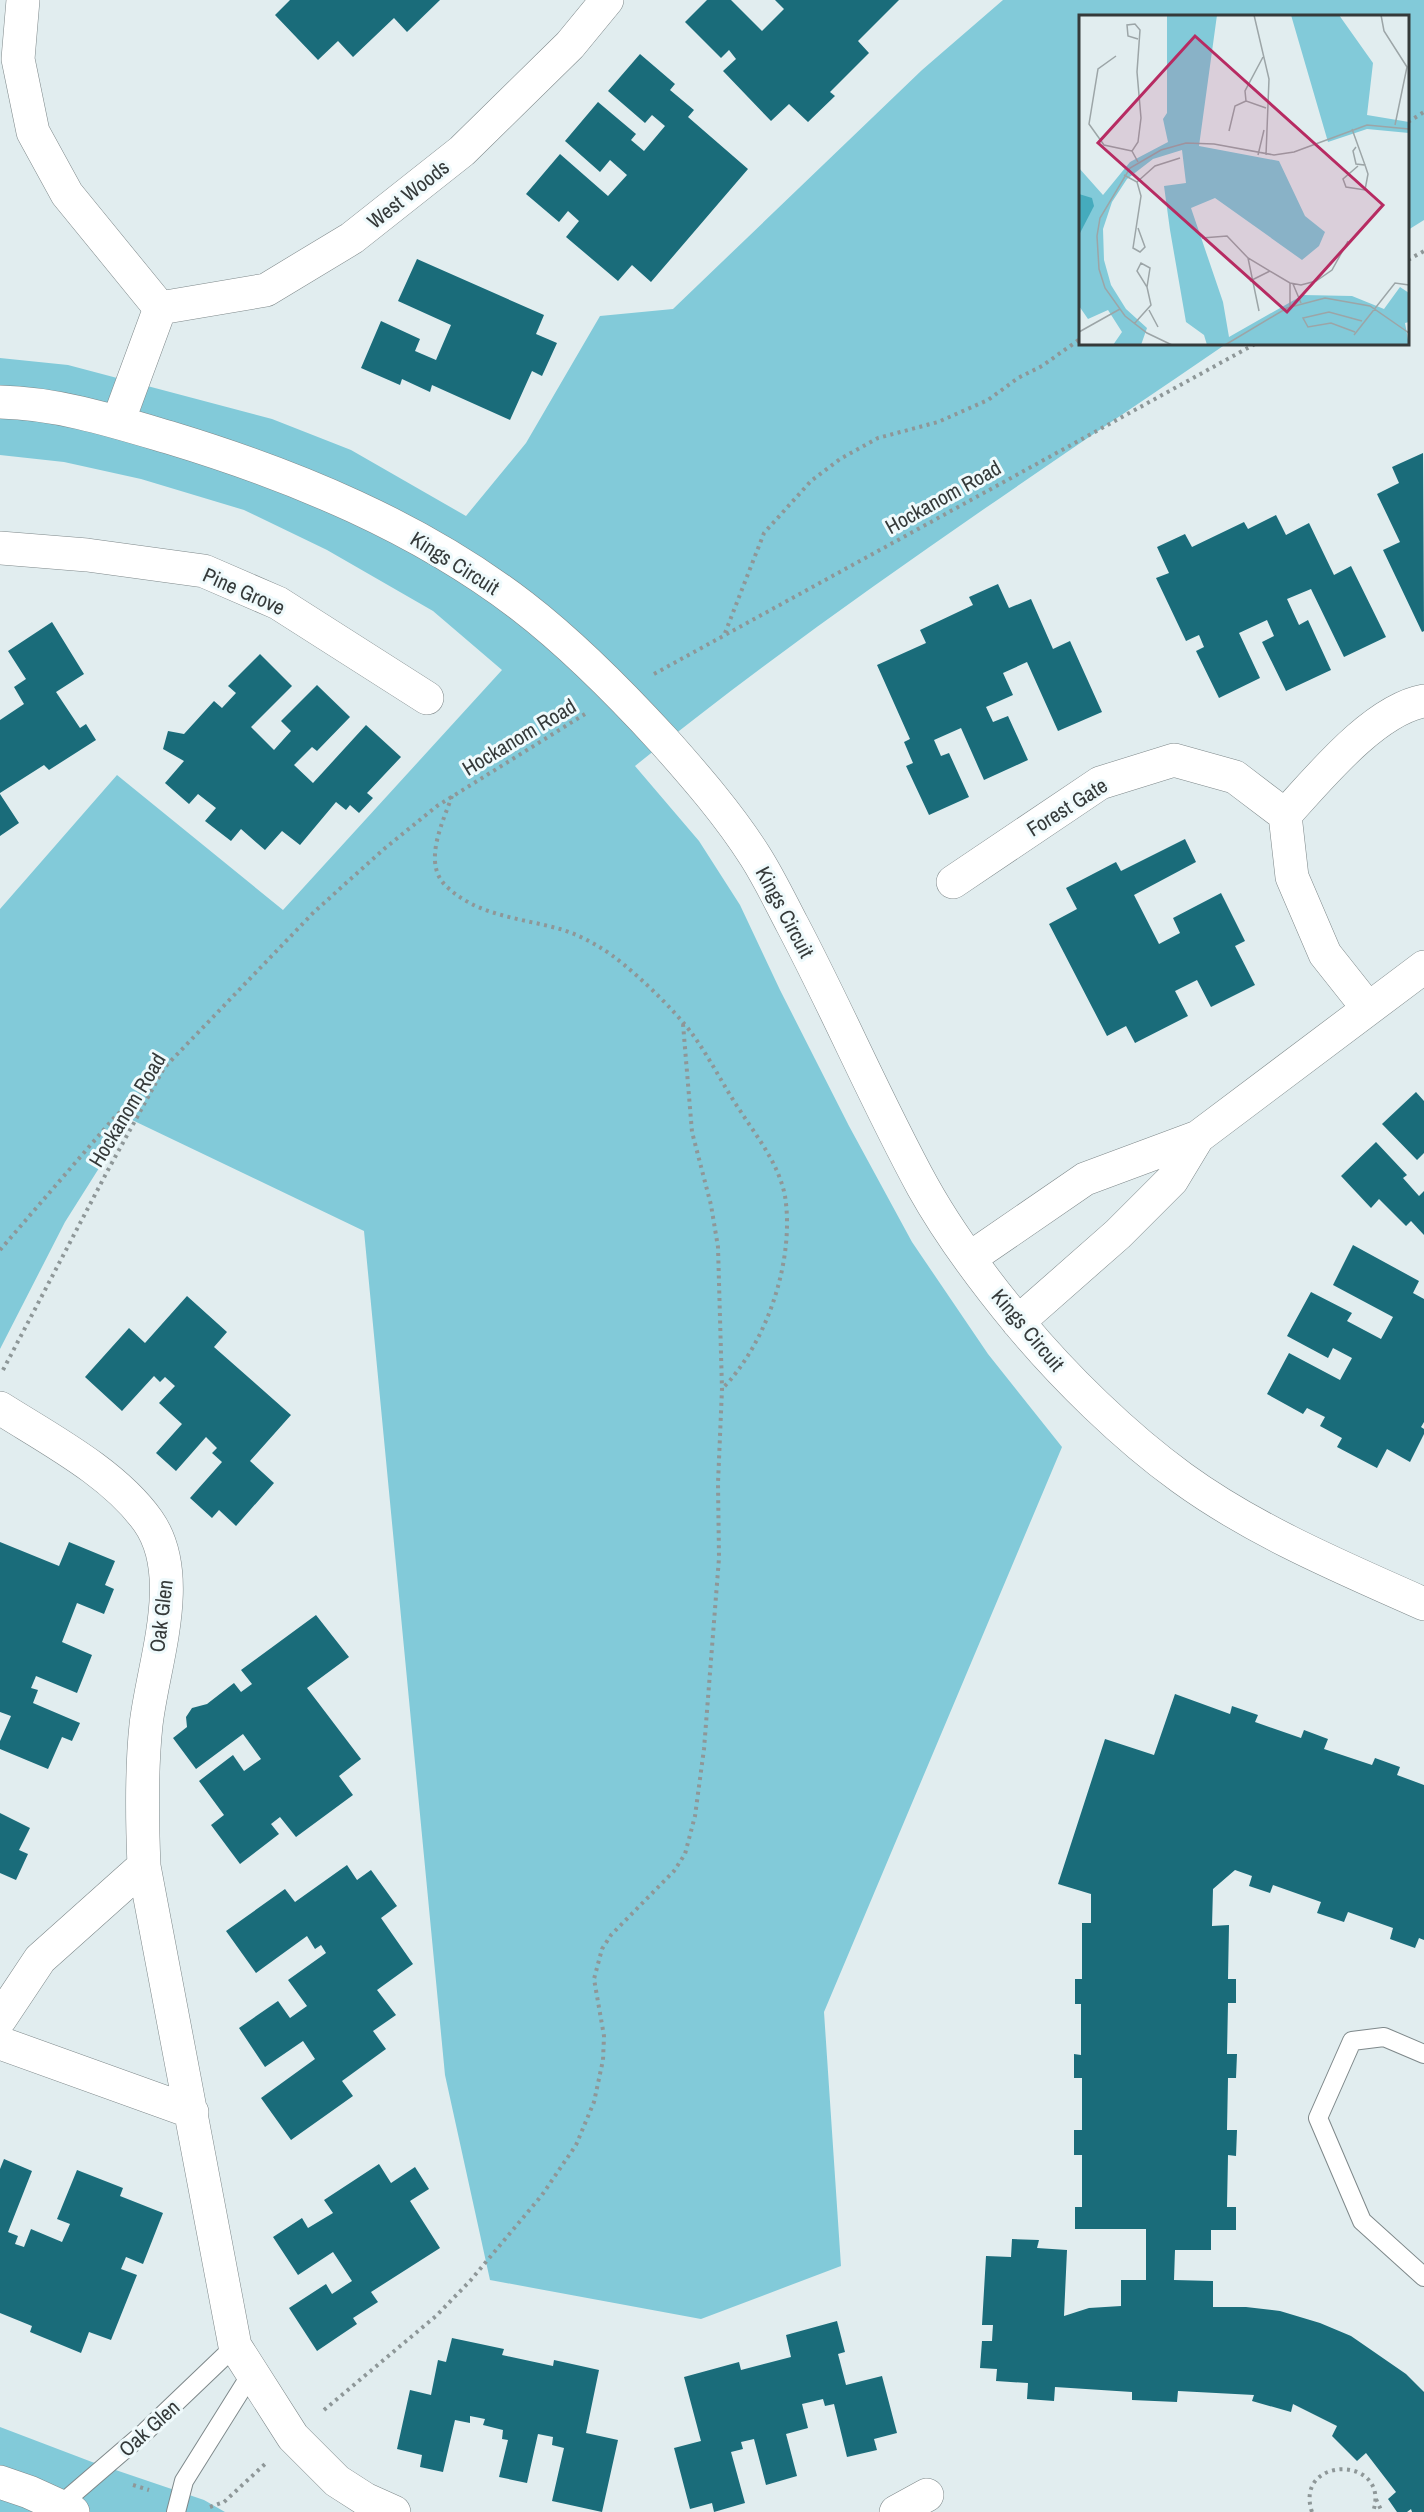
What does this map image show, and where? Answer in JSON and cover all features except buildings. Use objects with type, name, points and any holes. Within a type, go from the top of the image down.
[{"type":"street","points":[[23,0],[18,59],[33,132],[67,194],[160,308],[118,422]]},
{"type":"street","name":"West Woods","points":[[160,308],[266,290],[352,238],[462,151],[570,45],[607,0]]},
{"type":"street","name":"Kings Circuit","points":[[0,402],[24,402],[118,422],[250,464],[360,509],[414,536],[480,576],[522,606],[574,649],[620,693],[695,778],[729,818],[756,857],[814,964],[925,1190],[970,1258],[1018,1322],[1069,1378],[1138,1442],[1182,1478],[1230,1508],[1319,1557],[1424,1604]]},
{"type":"street","name":"Pine Grove","points":[[0,548],[87,555],[204,571],[278,603],[427,698]]},
{"type":"street","points":[[1367,1007],[1325,954],[1292,878],[1286,814],[1354,741],[1409,704],[1424,701]]},
{"type":"street","name":"Forest Gate","points":[[954,882],[1100,783],[1174,760],[1235,777],[1286,814]]},
{"type":"street","points":[[970,1258],[1086,1179],[1198,1137],[1367,1007],[1424,967]]},
{"type":"street","points":[[1018,1322],[1118,1234],[1172,1180],[1198,1137]]},
{"type":"street","name":"Oak Glen","points":[[0,1408],[57,1444],[129,1498],[149,1522],[159,1543],[167,1568],[166,1604],[146,1725],[142,1795],[144,1866],[243,2360],[293,2437],[338,2481],[365,2499],[394,2512]]},
{"type":"street","points":[[0,2019],[39,1959],[144,1866]]},
{"type":"street","points":[[0,2043],[192,2112]]},
{"type":"street","points":[[0,2482],[66,2509]]},
{"type":"street","points":[[896,2512],[927,2495]]},
{"type":"lane","points":[[1424,2054],[1384,2037],[1352,2041],[1318,2118],[1362,2221],[1424,2277]]},
{"type":"lane","points":[[176,2512],[184,2481],[243,2360]]},
{"type":"lane","name":"Oak Glen","points":[[66,2509],[145,2432],[243,2360]]},
{"type":"path","points":[[1409,121],[1424,112]]},
{"type":"path","points":[[1409,259],[1424,251]]},
{"type":"path","points":[[725,633],[764,533],[811,481],[840,459],[878,438],[938,422],[988,400],[1079,340]]},
{"type":"path","name":"Hockanom Road","points":[[0,1376],[164,1068],[314,912],[384,849],[452,796],[620,693],[725,633],[1253,345]]},
{"type":"path","points":[[452,796],[437,839],[435,855],[437,868],[445,885],[461,897],[495,914],[561,929],[604,950],[634,973],[683,1024],[757,1134],[777,1171],[784,1195],[786,1242],[782,1266],[768,1316],[756,1344],[733,1378],[722,1389]]},
{"type":"path","points":[[293,2437],[436,2316],[470,2281],[542,2195],[576,2145],[586,2125],[603,2060],[604,2036],[594,1979],[602,1949],[611,1935],[674,1871],[685,1854],[694,1816],[704,1749],[719,1558],[718,1483],[722,1389],[718,1247],[711,1205],[692,1132],[683,1024]]},
{"type":"path","points":[[0,1250],[120,1111],[164,1068]]},
{"type":"path","points":[[1312,2512],[1310,2495],[1313,2485],[1328,2471],[1338,2468],[1358,2471],[1372,2486],[1382,2512]]},
{"type":"path","points":[[1373,2512],[1375,2496]]},
{"type":"shaded area","points":[[1003,0],[1424,0],[1424,220],[1409,229],[1409,15],[1079,15],[1079,345],[1225,345],[926,549],[779,655],[635,766],[699,841],[740,905],[849,1126],[912,1242],[988,1354],[1062,1447],[824,2012],[841,2266],[701,2319],[490,2280],[445,2075],[364,1231],[130,1119],[65,1222],[0,1349],[0,909],[117,775],[283,910],[502,670],[433,611],[327,550],[244,510],[141,479],[64,462],[0,455],[0,358],[68,365],[272,419],[351,450],[466,516],[526,443],[600,316],[673,309],[922,70]]},
{"type":"shaded area","points":[[0,2427],[92,2462],[204,2500],[225,2512],[0,2512]]}]
